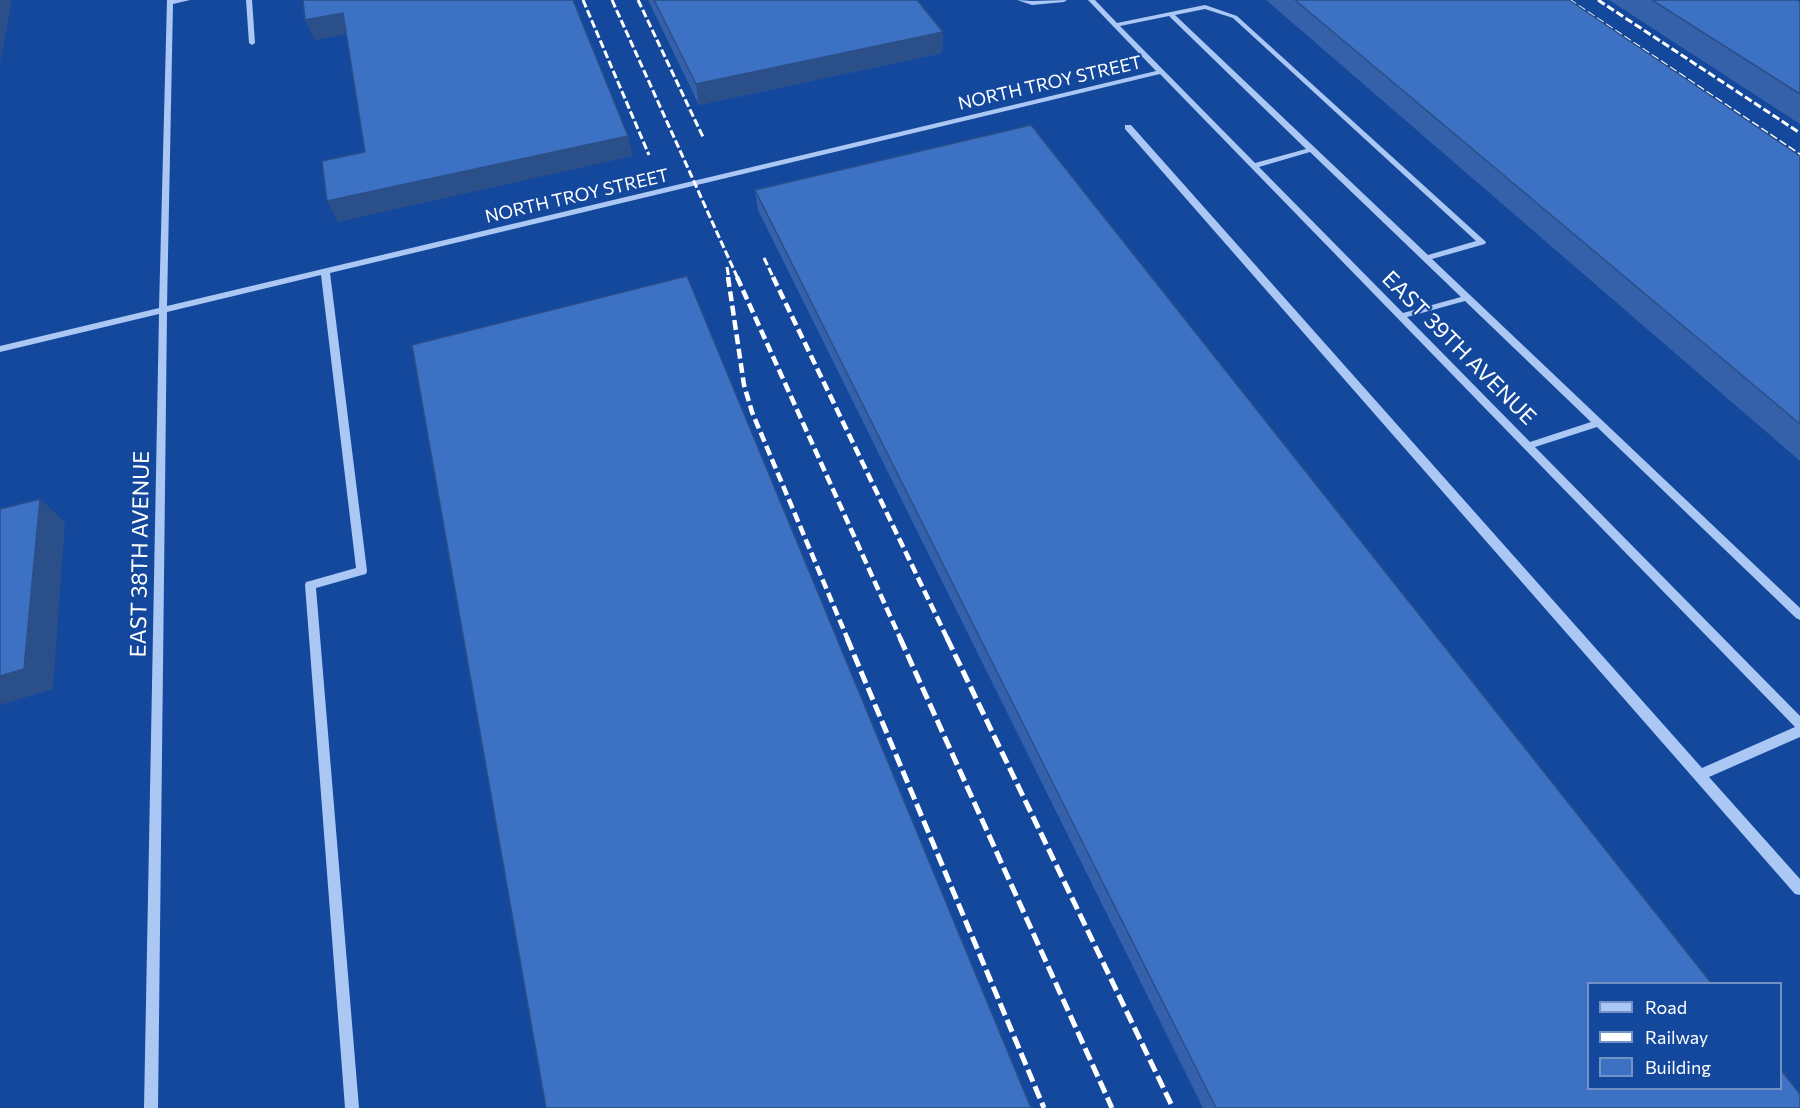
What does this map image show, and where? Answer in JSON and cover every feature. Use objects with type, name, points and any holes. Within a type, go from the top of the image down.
[{"type":"street","points":[[170,2],[187,0]]},
{"type":"street","points":[[249,0],[252,43]]},
{"type":"street","points":[[1020,0],[1032,3],[1064,0]]},
{"type":"street","name":"EAST 39TH AVENUE","points":[[1091,0],[1800,724]]},
{"type":"street","name":"EAST 38TH AVENUE","points":[[152,1108],[163,310],[170,2]]},
{"type":"street","points":[[1116,26],[1205,7],[1234,17],[1482,242],[1426,258]]},
{"type":"street","points":[[1170,14],[1800,615]]},
{"type":"street","name":"NORTH TROY STREET","points":[[0,349],[1161,72]]},
{"type":"street","points":[[1128,127],[1800,889]]},
{"type":"street","points":[[1252,166],[1311,150]]},
{"type":"street","points":[[326,271],[362,571],[310,585],[352,1108]]},
{"type":"street","points":[[1401,316],[1466,298]]},
{"type":"street","points":[[1528,446],[1599,423]]},
{"type":"street","points":[[1700,775],[1800,731]]},
{"type":"building","points":[[303,0],[573,0],[628,136],[327,201],[322,161],[365,152],[343,13],[305,20]]},
{"type":"building","points":[[654,0],[917,0],[943,32],[696,84]]},
{"type":"building","points":[[1295,0],[1569,0],[1800,156],[1800,424]]},
{"type":"building","points":[[1652,0],[1797,0],[1800,2],[1800,94]]},
{"type":"building","points":[[1031,125],[1710,982],[1587,982],[1587,1090],[1782,1090],[1782,1072],[1800,1094],[1800,1108],[1216,1108],[755,190]]},
{"type":"building","points":[[687,276],[1031,1108],[546,1108],[412,345]]},
{"type":"building","points":[[40,499],[24,669],[0,676],[0,509]]},
{"type":"railway","points":[[583,0],[649,155]]},
{"type":"railway","points":[[612,0],[738,279]]},
{"type":"railway","points":[[638,0],[703,137]]},
{"type":"railway","points":[[1569,0],[1800,155]]},
{"type":"railway","points":[[1598,0],[1800,133]]},
{"type":"railway","points":[[764,258],[774,279]]},
{"type":"railway","points":[[727,267],[729,279]]},
{"type":"railway","points":[[728,277],[744,385],[752,412],[848,640]]},
{"type":"railway","points":[[737,277],[901,640]]},
{"type":"railway","points":[[773,277],[948,640]]},
{"type":"railway","points":[[847,638],[1044,1108]]},
{"type":"railway","points":[[900,638],[1112,1108]]},
{"type":"railway","points":[[947,638],[1173,1108]]}]
